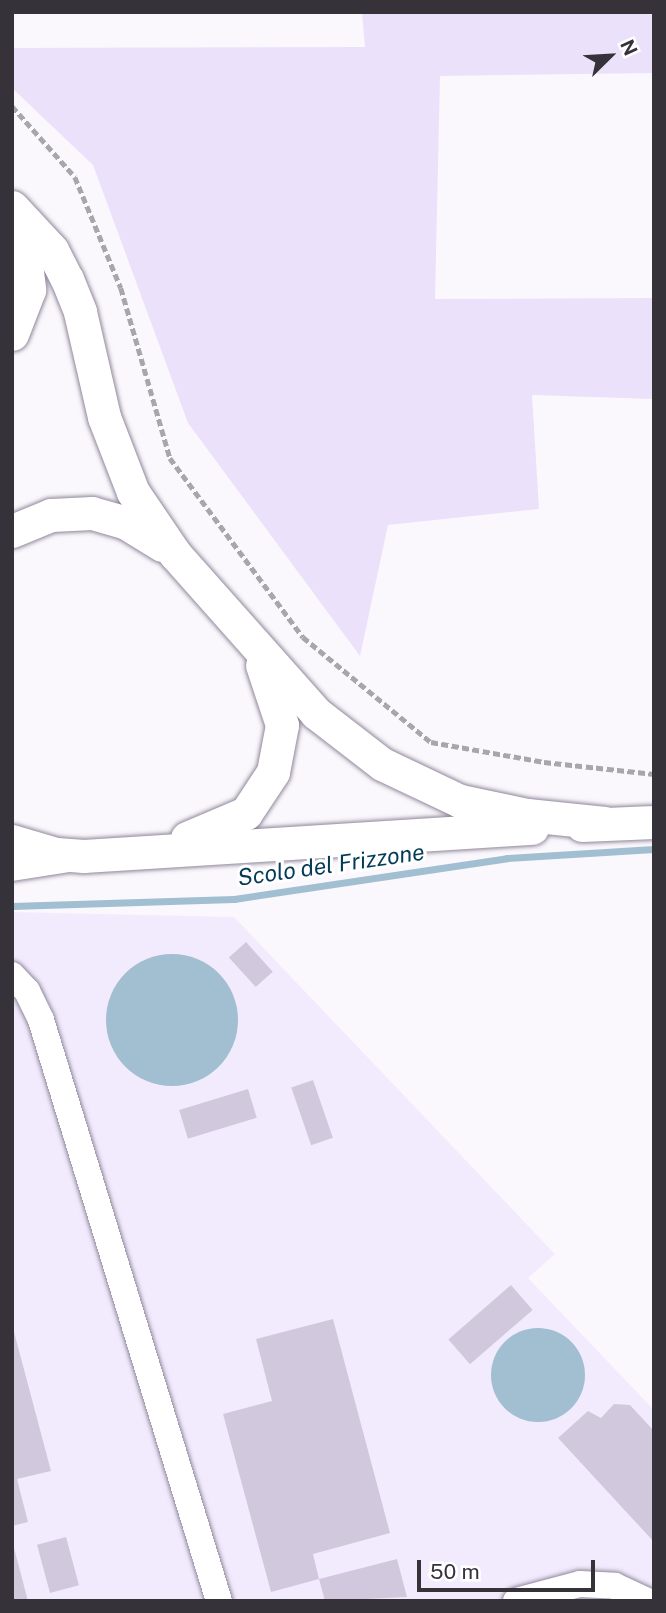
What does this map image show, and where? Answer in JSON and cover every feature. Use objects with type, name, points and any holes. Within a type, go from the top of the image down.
[{"type":"main road","points":[[12,207],[52,250],[67,279],[121,464],[133,492],[176,554],[252,645],[336,731],[417,783],[460,801],[527,815],[605,823]]},
{"type":"main road","points":[[12,227],[25,255],[29,290],[12,334]]},
{"type":"main road","points":[[12,531],[51,515],[92,513],[126,523],[176,554]]},
{"type":"main road","points":[[140,849],[233,820],[264,790],[278,757],[282,724],[275,693],[252,645]]},
{"type":"main road","points":[[12,841],[56,854],[84,856],[140,849],[654,822]]},
{"type":"street","points":[[12,868],[84,856]]},
{"type":"street","points":[[12,975],[27,991],[41,1020],[219,1601]]},
{"type":"street","points":[[516,1601],[580,1584],[615,1586],[647,1601]]},
{"type":"path","points":[[12,106],[75,177],[121,288],[170,458],[303,637],[431,742],[544,762],[654,774]]},
{"type":"shaded area","points":[[362,12],[654,12],[654,73],[440,76],[435,299],[654,298],[654,399],[532,395],[539,509],[388,525],[360,656],[188,423],[93,165],[12,88],[12,48],[365,47]]},
{"type":"shaded area","points":[[12,912],[234,917],[555,1254],[528,1278],[654,1410],[654,1601],[12,1601]]},
{"type":"water","points":[[172,954],[197,959],[219,973],[233,995],[238,1020],[233,1045],[219,1067],[197,1081],[172,1086],[147,1081],[125,1067],[111,1045],[106,1020],[111,995],[125,973],[147,959]]},
{"type":"water","points":[[538,1328],[556,1332],[571,1342],[581,1357],[585,1375],[581,1393],[571,1408],[556,1418],[538,1422],[520,1418],[505,1408],[495,1393],[491,1375],[495,1357],[505,1342],[520,1332]]},
{"type":"building","points":[[246,942],[273,972],[256,987],[229,957]]},
{"type":"building","points":[[313,1080],[333,1138],[311,1145],[291,1087]]},
{"type":"building","points":[[248,1089],[257,1118],[188,1139],[179,1110]]},
{"type":"building","points":[[511,1285],[533,1310],[470,1364],[448,1339]]},
{"type":"building","points":[[333,1319],[390,1533],[313,1554],[319,1579],[271,1592],[223,1414],[272,1401],[256,1339]]},
{"type":"building","points":[[13,1328],[51,1471],[17,1479],[28,1522],[12,1526]]},
{"type":"building","points":[[614,1404],[630,1405],[654,1431],[654,1542],[558,1438],[588,1411],[601,1418]]},
{"type":"building","points":[[66,1537],[79,1585],[50,1593],[37,1545]]},
{"type":"building","points":[[13,1544],[28,1601],[12,1601]]},
{"type":"building","points":[[397,1559],[407,1597],[325,1601],[319,1579]]},
{"type":"waterway","name":"Scolo del Frizzone","points":[[12,906],[234,899],[507,858],[654,849]]}]
